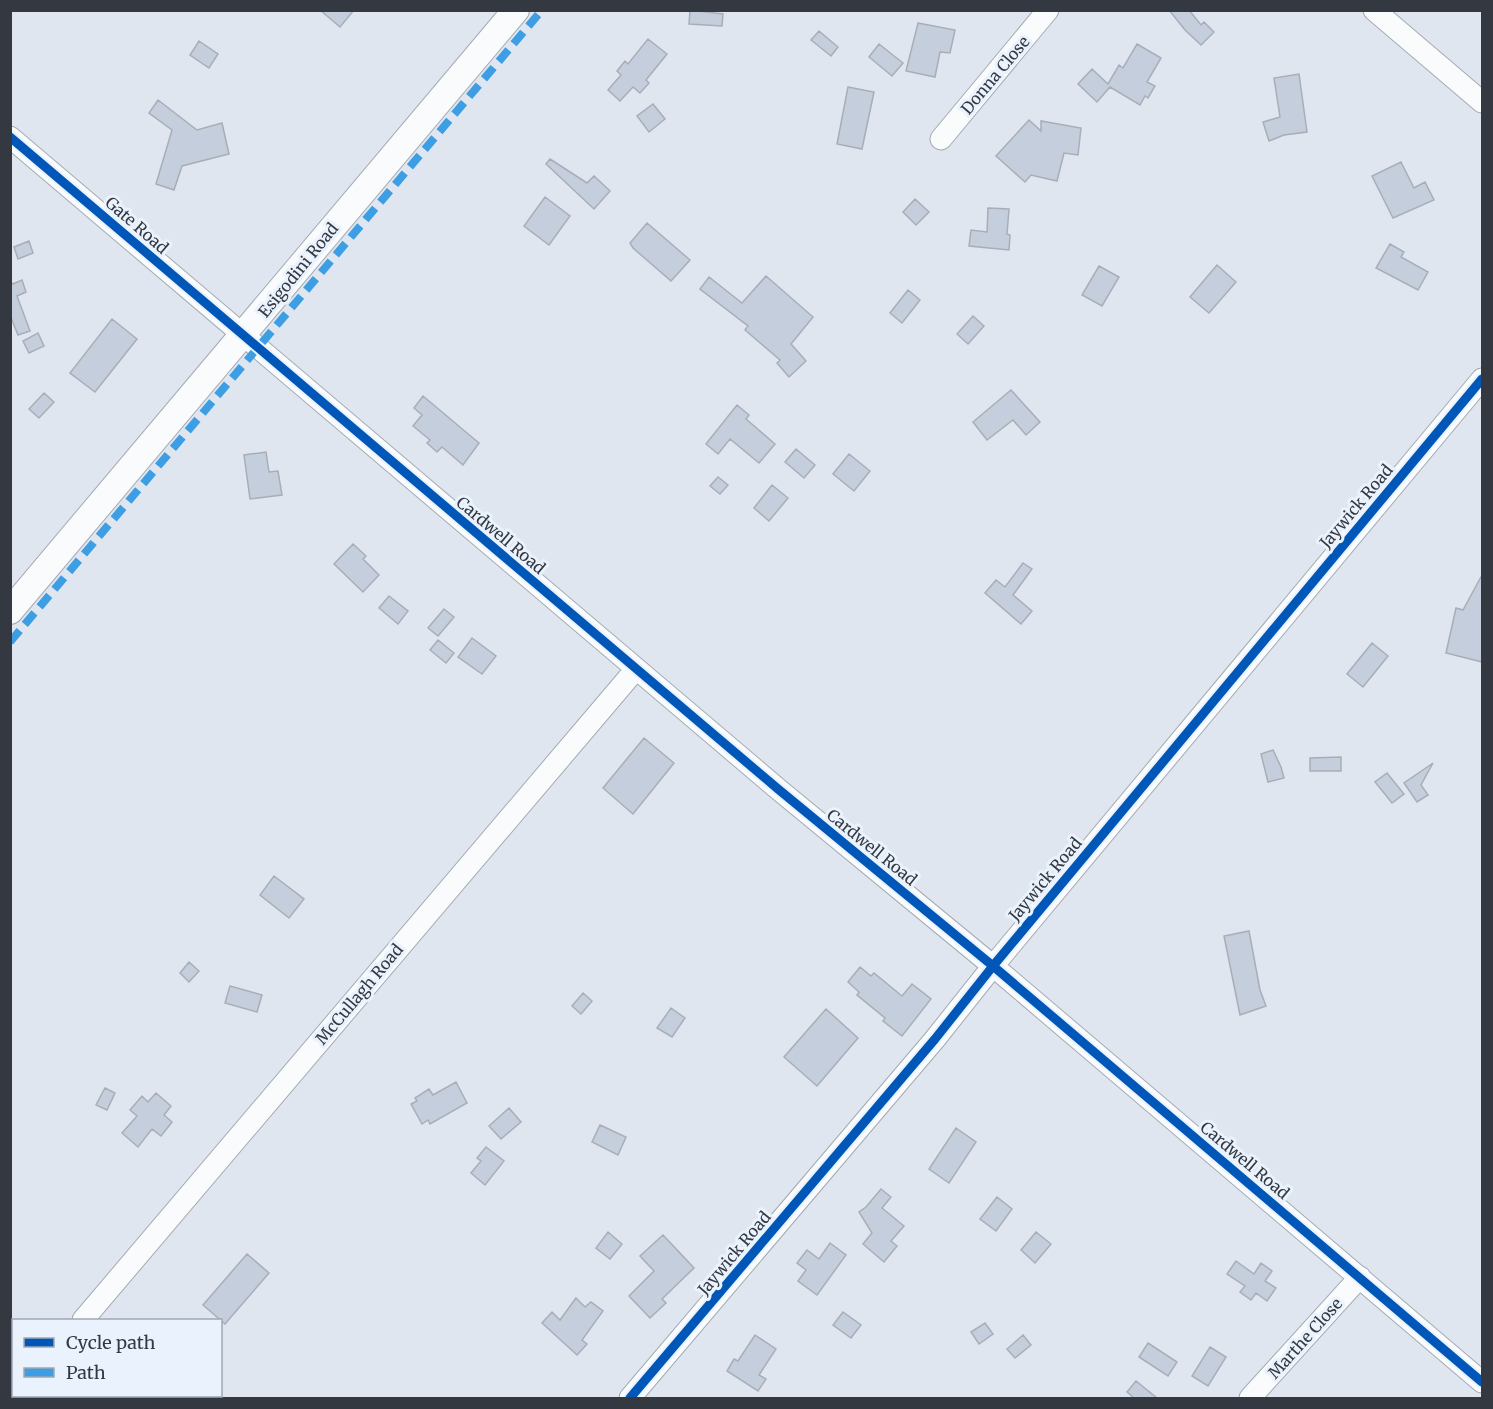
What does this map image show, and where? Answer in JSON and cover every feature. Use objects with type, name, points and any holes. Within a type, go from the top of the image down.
[{"type":"main road","name":"Esigodini Road","points":[[10,611],[243,336],[511,12]]},
{"type":"street","name":"Donna Close","points":[[942,139],[1048,10]]},
{"type":"street","points":[[1374,10],[1482,102]]},
{"type":"street","name":"Gate Road","points":[[10,137],[243,336]]},
{"type":"street","name":"Cardwell Road","points":[[243,336],[778,789],[993,966],[1482,1382]]},
{"type":"street","name":"Jaywick Road","points":[[630,1398],[935,1039],[993,966],[1482,379]]},
{"type":"street","name":"McCullagh Road","points":[[84,1319],[636,669]]},
{"type":"street","name":"Marthe Close","points":[[1250,1398],[1360,1277]]},
{"type":"building","points":[[320,10],[354,10],[340,27]]},
{"type":"building","points":[[690,10],[723,14],[722,26],[689,24]]},
{"type":"building","points":[[1169,10],[1189,10],[1201,25],[1204,22],[1214,32],[1201,45]]},
{"type":"building","points":[[918,23],[955,30],[950,53],[940,52],[935,77],[906,71]]},
{"type":"building","points":[[819,31],[838,47],[831,56],[811,40]]},
{"type":"building","points":[[648,39],[667,54],[646,80],[649,83],[640,93],[633,87],[620,101],[608,90],[621,75],[617,71],[625,61],[628,64]]},
{"type":"building","points":[[199,41],[218,54],[209,68],[190,55]]},
{"type":"building","points":[[879,44],[903,63],[892,76],[869,57]]},
{"type":"building","points":[[1137,44],[1161,58],[1147,82],[1155,86],[1148,98],[1145,96],[1140,105],[1110,87],[1097,102],[1078,84],[1092,69],[1108,84],[1119,65],[1123,68]]},
{"type":"building","points":[[1299,74],[1307,132],[1284,135],[1269,141],[1263,122],[1280,117],[1274,78]]},
{"type":"building","points":[[848,87],[874,92],[862,149],[837,144]]},
{"type":"building","points":[[158,100],[197,130],[222,123],[229,154],[182,166],[174,190],[156,184],[172,130],[149,113]]},
{"type":"building","points":[[653,104],[665,119],[649,132],[637,116]]},
{"type":"building","points":[[1029,120],[1041,131],[1041,121],[1081,128],[1078,155],[1064,153],[1057,181],[1031,175],[1025,182],[996,156]]},
{"type":"building","points":[[550,159],[587,183],[594,176],[610,191],[594,209],[546,164]]},
{"type":"building","points":[[1401,162],[1414,188],[1425,182],[1434,200],[1393,218],[1372,176]]},
{"type":"building","points":[[545,197],[570,216],[549,245],[524,226]]},
{"type":"building","points":[[915,199],[929,212],[916,225],[903,212]]},
{"type":"building","points":[[988,208],[1009,209],[1007,234],[1010,235],[1009,250],[969,246],[971,230],[987,232]]},
{"type":"building","points":[[647,223],[690,260],[671,281],[630,243]]},
{"type":"building","points":[[29,241],[33,253],[18,259],[14,247]]},
{"type":"building","points":[[1390,244],[1404,252],[1401,257],[1428,272],[1418,290],[1376,268]]},
{"type":"building","points":[[1217,265],[1236,282],[1209,313],[1190,297]]},
{"type":"building","points":[[1099,266],[1119,277],[1102,306],[1082,295]]},
{"type":"building","points":[[766,276],[813,317],[791,344],[806,361],[789,377],[777,363],[780,360],[745,330],[748,326],[700,289],[709,277],[742,303]]},
{"type":"building","points":[[22,280],[26,292],[17,296],[30,331],[18,335],[10,315],[10,281],[13,284]]},
{"type":"building","points":[[908,290],[920,300],[902,323],[890,313]]},
{"type":"building","points":[[973,316],[984,326],[968,344],[957,334]]},
{"type":"building","points":[[112,319],[137,339],[95,392],[70,373]]},
{"type":"building","points":[[38,333],[44,346],[29,353],[23,341]]},
{"type":"building","points":[[1011,390],[1040,422],[1026,435],[1013,420],[987,440],[973,422]]},
{"type":"building","points":[[44,393],[54,402],[39,418],[29,409]]},
{"type":"building","points":[[423,396],[479,443],[463,465],[442,447],[437,452],[427,443],[430,440],[413,426],[422,415],[414,408]]},
{"type":"building","points":[[737,405],[749,415],[746,419],[775,444],[759,463],[730,439],[718,454],[706,444]]},
{"type":"building","points":[[796,449],[815,465],[804,478],[785,462]]},
{"type":"building","points":[[266,452],[269,472],[278,471],[282,495],[250,499],[244,455]]},
{"type":"building","points":[[849,454],[870,471],[854,491],[833,474]]},
{"type":"building","points":[[718,477],[728,485],[720,494],[710,486]]},
{"type":"building","points":[[772,485],[788,498],[769,521],[754,508]]},
{"type":"building","points":[[353,544],[366,556],[363,559],[379,575],[363,592],[334,564]]},
{"type":"building","points":[[1023,563],[1032,569],[1013,595],[1032,611],[1021,624],[985,593],[996,580],[1005,587]]},
{"type":"building","points":[[1482,575],[1482,662],[1446,653],[1456,608],[1463,610]]},
{"type":"building","points":[[389,596],[408,611],[398,624],[379,608]]},
{"type":"building","points":[[444,609],[454,617],[438,636],[428,628]]},
{"type":"building","points":[[472,638],[496,656],[482,674],[458,657]]},
{"type":"building","points":[[438,640],[454,653],[446,663],[430,650]]},
{"type":"building","points":[[1372,643],[1388,656],[1363,687],[1347,674]]},
{"type":"building","points":[[644,738],[674,763],[633,814],[603,788]]},
{"type":"building","points":[[1273,750],[1284,778],[1268,782],[1261,754]]},
{"type":"building","points":[[1341,757],[1341,771],[1310,771],[1310,758]]},
{"type":"building","points":[[1433,763],[1421,785],[1428,795],[1417,802],[1404,783]]},
{"type":"building","points":[[1387,773],[1404,794],[1392,803],[1375,782]]},
{"type":"building","points":[[274,876],[304,899],[289,918],[260,895]]},
{"type":"building","points":[[1249,931],[1260,990],[1266,1006],[1240,1015],[1224,936]]},
{"type":"building","points":[[189,962],[199,971],[189,982],[180,973]]},
{"type":"building","points":[[860,967],[871,976],[874,973],[902,996],[912,984],[931,999],[902,1036],[883,1021],[885,1018],[857,995],[859,992],[848,982]]},
{"type":"building","points":[[230,986],[262,995],[257,1012],[225,1003]]},
{"type":"building","points":[[583,993],[592,1001],[581,1014],[572,1006]]},
{"type":"building","points":[[671,1008],[685,1018],[672,1037],[657,1028]]},
{"type":"building","points":[[826,1009],[858,1038],[817,1086],[784,1057]]},
{"type":"building","points":[[456,1082],[467,1103],[430,1124],[428,1120],[422,1124],[411,1104],[417,1101],[415,1098],[429,1089],[433,1095]]},
{"type":"building","points":[[105,1088],[115,1093],[107,1110],[96,1105]]},
{"type":"building","points":[[156,1093],[171,1106],[164,1115],[172,1122],[161,1136],[152,1129],[138,1147],[122,1133],[137,1116],[130,1110],[142,1096],[148,1102]]},
{"type":"building","points":[[509,1108],[521,1122],[501,1139],[489,1126]]},
{"type":"building","points":[[600,1125],[626,1137],[618,1155],[592,1142]]},
{"type":"building","points":[[956,1128],[976,1142],[949,1183],[929,1169]]},
{"type":"building","points":[[486,1147],[504,1161],[485,1185],[471,1173],[481,1161],[477,1158]]},
{"type":"building","points":[[881,1189],[891,1197],[882,1208],[904,1226],[891,1241],[897,1246],[884,1262],[863,1244],[872,1233],[859,1212]]},
{"type":"building","points":[[997,1197],[1012,1209],[996,1231],[980,1219]]},
{"type":"building","points":[[608,1232],[622,1244],[610,1259],[596,1248]]},
{"type":"building","points":[[1036,1232],[1051,1244],[1035,1263],[1021,1250]]},
{"type":"building","points":[[663,1235],[694,1268],[662,1299],[666,1303],[650,1318],[629,1296],[654,1271],[640,1256]]},
{"type":"building","points":[[830,1243],[846,1255],[817,1295],[798,1281],[806,1270],[797,1263],[807,1250],[819,1259]]},
{"type":"building","points":[[247,1254],[269,1273],[225,1324],[222,1319],[203,1305]]},
{"type":"building","points":[[1236,1261],[1254,1274],[1261,1263],[1272,1271],[1265,1281],[1276,1288],[1267,1301],[1256,1293],[1251,1300],[1240,1292],[1245,1286],[1227,1274]]},
{"type":"building","points":[[576,1298],[585,1307],[591,1302],[603,1311],[582,1340],[587,1344],[577,1355],[542,1323],[552,1312],[560,1320]]},
{"type":"building","points":[[843,1312],[861,1325],[851,1338],[833,1325]]},
{"type":"building","points":[[985,1323],[993,1334],[979,1344],[971,1332]]},
{"type":"building","points":[[755,1335],[776,1349],[759,1375],[766,1379],[758,1391],[727,1371],[734,1359],[738,1361]]},
{"type":"building","points":[[1023,1335],[1031,1345],[1015,1358],[1007,1349]]},
{"type":"building","points":[[1148,1343],[1177,1362],[1168,1376],[1139,1357]]},
{"type":"building","points":[[1210,1347],[1226,1357],[1208,1386],[1192,1376]]},
{"type":"building","points":[[1136,1381],[1157,1398],[1134,1398],[1127,1392]]},
{"type":"marked path","points":[[10,642],[542,10]]},
{"type":"cycle path","points":[[10,137],[778,789],[993,966],[1482,1382]]},
{"type":"cycle path","points":[[630,1398],[935,1039],[993,966],[1482,379]]}]
